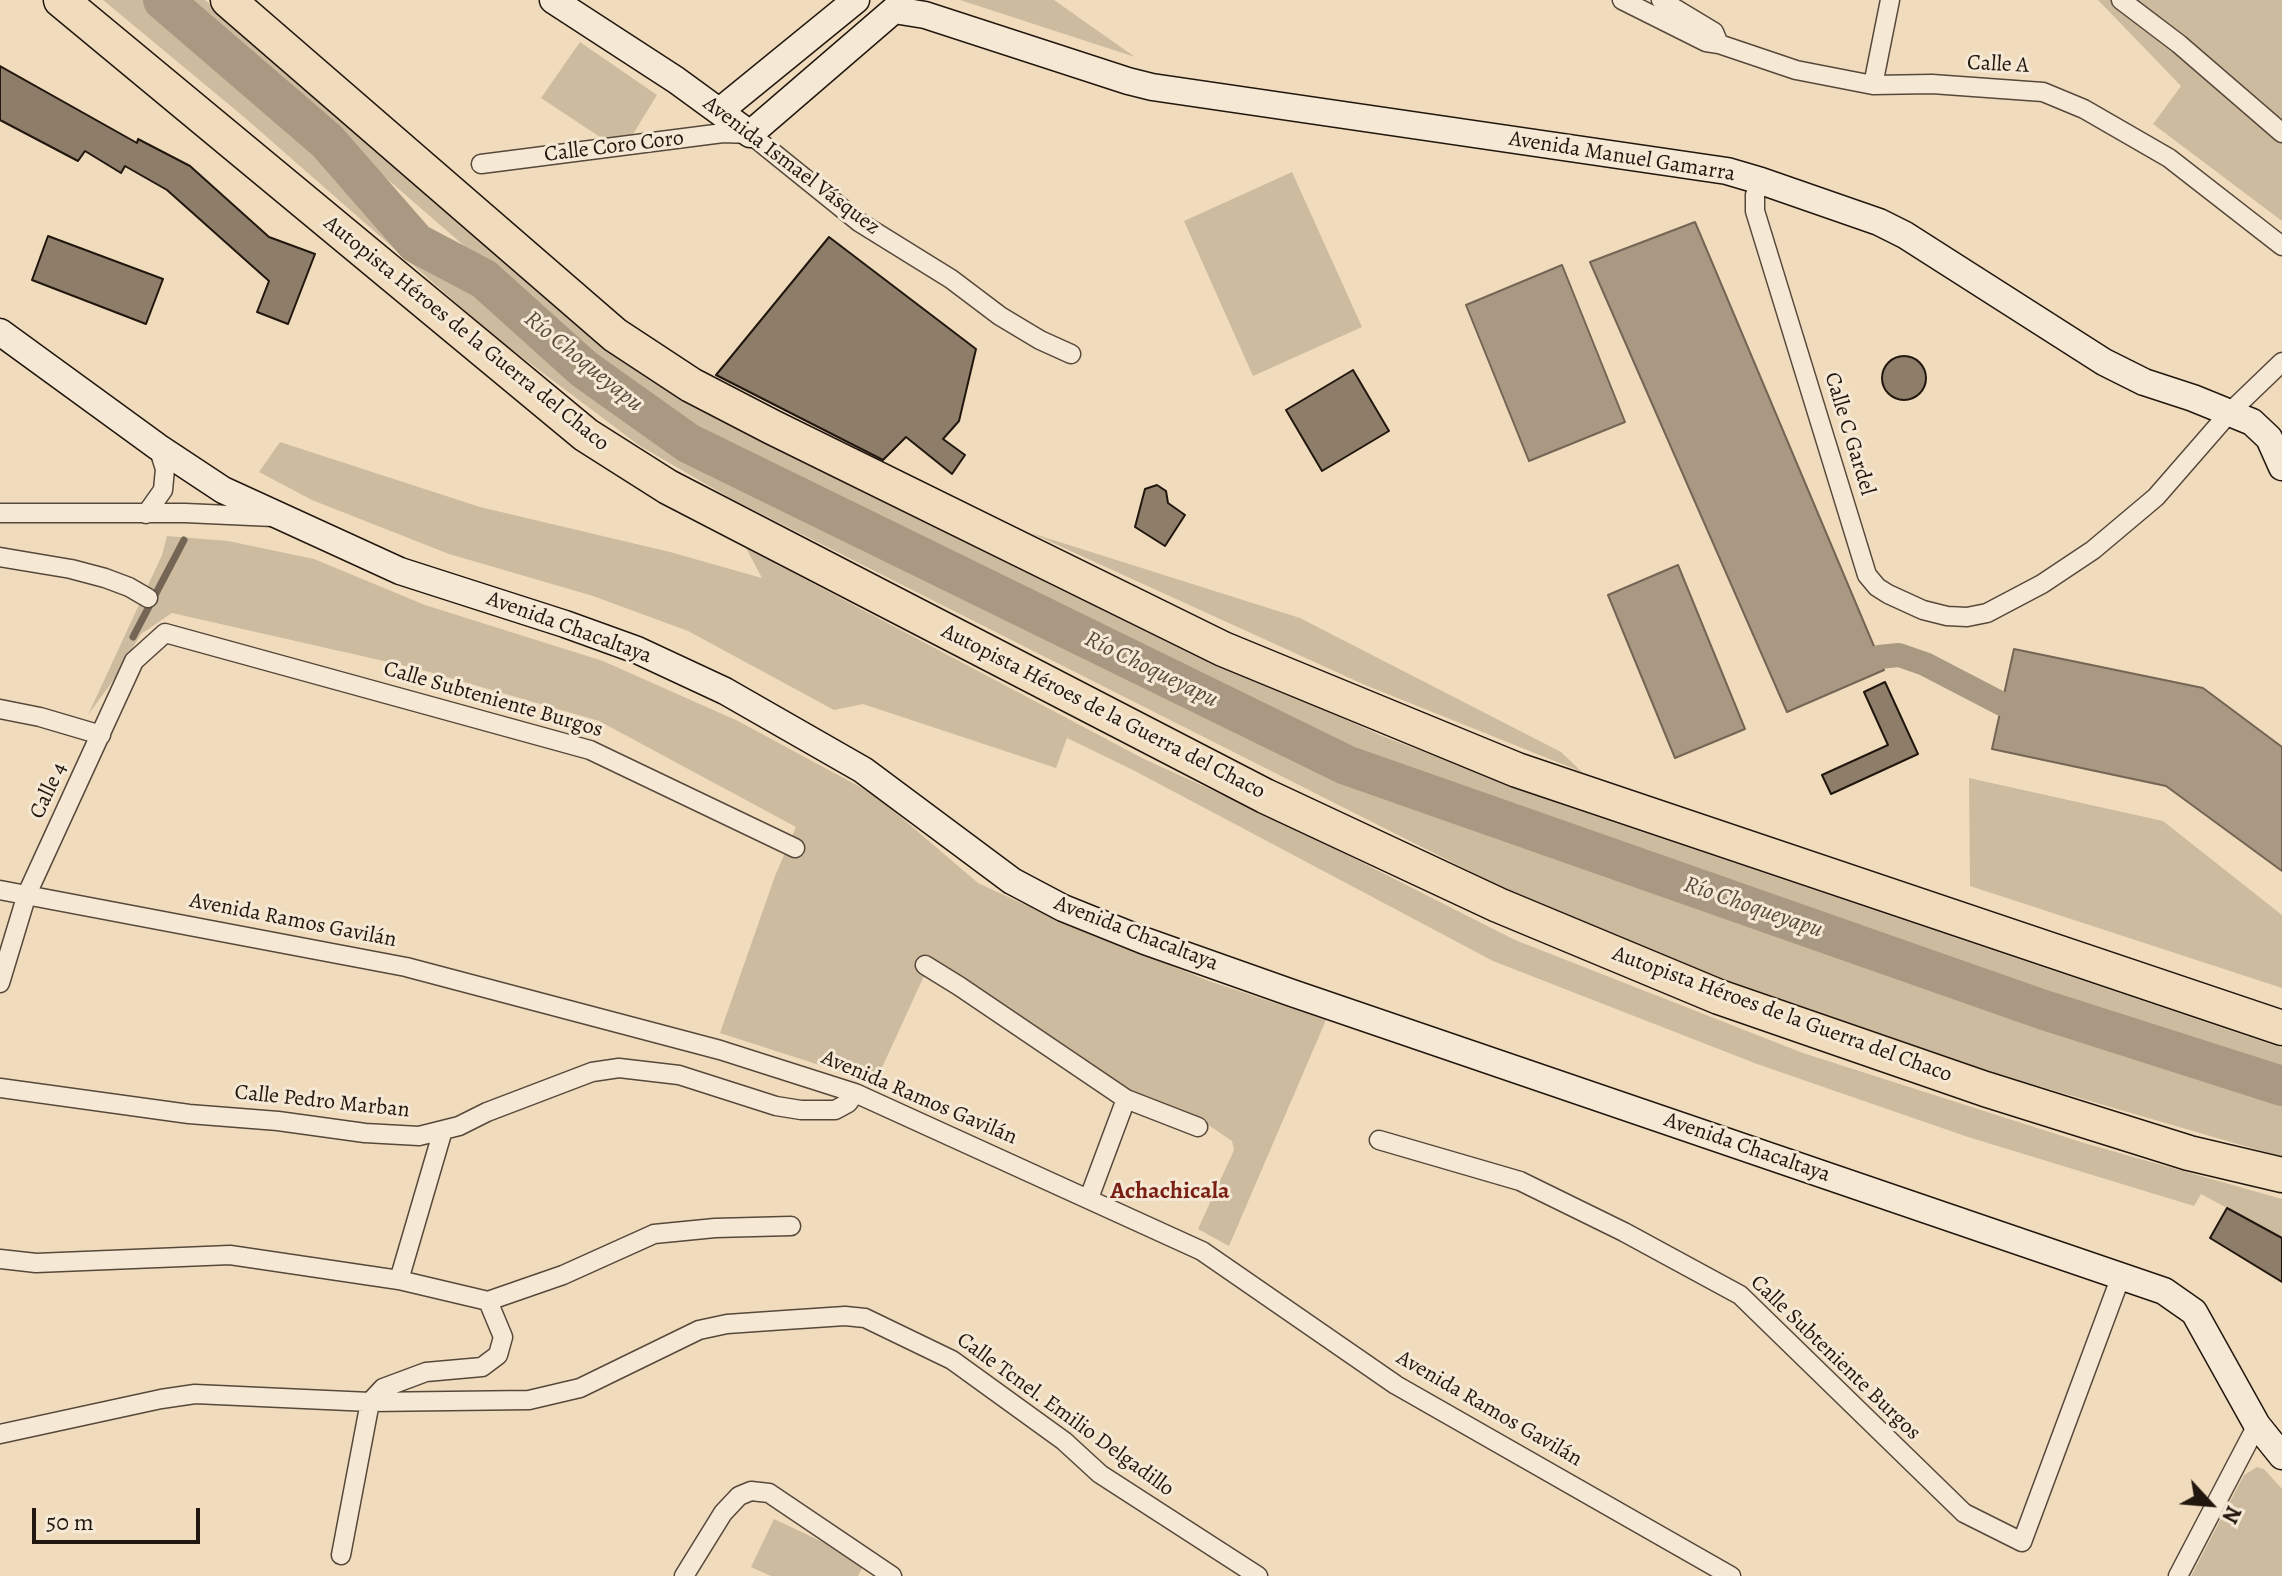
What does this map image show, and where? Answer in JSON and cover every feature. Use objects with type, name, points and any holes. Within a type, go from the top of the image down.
[{"type":"highway","name":"Autopista Héroes de la Guerra del Chaco","points":[[61,0],[574,426],[668,487],[1265,796],[1498,905],[1719,997],[1970,1084],[2189,1153],[2282,1175]]},
{"type":"highway","points":[[228,0],[615,335],[691,385],[772,427],[1223,649],[1517,770],[2282,1028]]},
{"type":"street","points":[[721,110],[856,0]]},
{"type":"street","points":[[1622,0],[1706,42],[1719,44]]},
{"type":"street","points":[[1661,0],[1714,32],[1719,44]]},
{"type":"street","points":[[1873,85],[1890,0]]},
{"type":"street","points":[[2121,0],[2179,44],[2282,133]]},
{"type":"street","name":"Avenida Ismael Vásquez","points":[[555,1],[721,110],[859,222],[951,279],[1000,316],[1071,354]]},
{"type":"street","points":[[750,134],[890,5]]},
{"type":"street","name":"Avenida Manuel Gamarra","points":[[890,5],[1152,87],[1727,171],[1761,181],[1879,222],[1905,235],[2104,362],[2144,382],[2252,422],[2269,438],[2282,467]]},
{"type":"street","name":"Calle A","points":[[1719,44],[1796,70],[1873,85],[1932,84],[2043,92],[2084,109],[2169,158],[2282,246]]},
{"type":"street","name":"Calle Coro Coro","points":[[481,164],[723,133],[750,134]]},
{"type":"street","name":"Calle C Gardel","points":[[1761,181],[1755,195],[1755,211],[1867,575],[1888,594],[1923,610],[1967,617],[1987,613],[2042,584],[2156,497],[2230,412]]},
{"type":"street","name":"Avenida Chacaltaya","points":[[0,332],[158,447],[223,490],[400,571],[637,650],[725,691],[863,770],[1012,881],[1063,908],[1145,941],[1292,993],[2164,1291],[2194,1312],[2257,1425],[2282,1456]]},
{"type":"street","points":[[2230,412],[2282,362]]},
{"type":"street","points":[[146,514],[163,490],[165,469],[158,447]]},
{"type":"street","points":[[9,513],[284,518]]},
{"type":"street","points":[[0,557],[94,575],[129,587],[148,598]]},
{"type":"street","name":"Calle Subteniente Burgos","points":[[165,633],[590,750],[795,848]]},
{"type":"street","name":"Calle 4","points":[[0,983],[27,894],[134,661],[165,633]]},
{"type":"street","points":[[0,709],[101,735]]},
{"type":"street","name":"Avenida Ramos Gavilán","points":[[0,890],[406,967],[720,1050],[855,1093],[1202,1251],[1396,1385],[1731,1576]]},
{"type":"street","points":[[925,965],[1126,1099],[1198,1127]]},
{"type":"street","name":"Calle Pedro Marban","points":[[0,1088],[189,1114],[419,1136],[443,1130],[592,1072],[619,1068],[660,1070],[776,1106],[801,1110],[835,1110],[848,1103],[855,1093]]},
{"type":"street","points":[[1089,1198],[1126,1099]]},
{"type":"street","points":[[399,1280],[443,1130]]},
{"type":"street","name":"Calle Subteniente Burgos","points":[[1379,1140],[1520,1181],[1624,1232],[1740,1295],[1964,1513],[2022,1542],[2121,1276]]},
{"type":"street","points":[[0,1259],[36,1263],[230,1255],[399,1280],[488,1301],[563,1275],[654,1234],[715,1228],[791,1226]]},
{"type":"street","points":[[341,1555],[370,1402],[383,1388],[426,1372],[482,1367],[498,1355],[503,1337],[488,1301]]},
{"type":"street","name":"Calle Tcnel. Emilio Delgadillo","points":[[0,1434],[195,1394],[370,1402],[529,1400],[580,1388],[699,1330],[727,1324],[845,1316],[865,1318],[952,1360],[1064,1441],[1100,1474],[1258,1576]]},
{"type":"street","points":[[2178,1576],[2257,1425]]},
{"type":"street","points":[[684,1576],[723,1513],[739,1496],[751,1491],[769,1493],[892,1576]]},
{"type":"shaded area","points":[[103,0],[143,0],[587,385],[682,452],[949,589],[1343,780],[1648,888],[2282,1102],[2282,1157],[1987,1071],[1721,978],[1511,892],[730,498],[640,446],[495,337],[244,117]]},
{"type":"shaded area","points":[[181,0],[205,0],[660,382],[749,435],[1065,592],[1382,736],[1571,808],[2282,1048],[2282,1074],[1355,752],[718,439],[591,356]]},
{"type":"shaded area","points":[[960,0],[1054,0],[1135,57]]},
{"type":"shaded area","points":[[2098,0],[2282,0],[2282,221],[2153,124],[2181,86]]},
{"type":"shaded area","points":[[580,42],[657,95],[633,134],[603,139],[541,98]]},
{"type":"shaded area","points":[[1292,172],[1362,327],[1253,376],[1184,221]]},
{"type":"shaded area","points":[[1695,222],[1884,670],[1787,712],[1590,262]]},
{"type":"shaded area","points":[[1562,265],[1625,422],[1529,461],[1466,305]]},
{"type":"shaded area","points":[[280,442],[480,507],[670,552],[762,578],[746,548],[1144,759],[1280,821],[1515,940],[1803,1053],[2084,1143],[2282,1199],[2282,1235],[2201,1194],[2194,1206],[1968,1137],[1757,1064],[1493,961],[1067,738],[1056,768],[863,704],[834,710],[688,631],[593,596],[449,554],[312,500],[259,472]]},
{"type":"shaded area","points":[[1031,533],[1300,618],[1561,752],[1582,772],[1365,685]]},
{"type":"shaded area","points":[[167,536],[228,541],[314,559],[425,605],[603,661],[738,721],[875,795],[978,883],[1056,919],[1209,981],[1326,1020],[1229,1246],[1198,1229],[1234,1150],[1232,1141],[1201,1120],[1131,1092],[930,963],[874,1085],[720,1033],[775,876],[796,827],[599,721],[419,669],[172,613],[141,634],[88,715],[162,555]]},
{"type":"shaded area","points":[[1678,565],[1745,729],[1675,758],[1608,595]]},
{"type":"shaded area","points":[[2014,649],[2203,688],[2282,747],[2282,871],[2166,786],[1992,749]]},
{"type":"shaded area","points":[[1969,778],[2163,821],[2282,915],[2282,988],[1970,886]]},
{"type":"shaded area","points":[[2257,1467],[2264,1469],[2282,1489],[2282,1576],[2191,1576],[2244,1475]]},
{"type":"shaded area","points":[[774,1519],[865,1562],[858,1576],[771,1576],[751,1567]]},
{"type":"building","points":[[0,66],[137,143],[138,139],[190,166],[269,237],[315,254],[288,324],[257,312],[269,281],[167,190],[125,166],[121,173],[85,151],[78,161],[0,120]]},
{"type":"building","points":[[48,236],[163,279],[146,324],[32,280]]},
{"type":"building","points":[[829,237],[976,349],[959,421],[943,439],[965,455],[952,474],[906,437],[883,460],[716,375]]},
{"type":"building","points":[[1904,356],[1920,362],[1926,378],[1920,394],[1904,400],[1888,394],[1882,378],[1888,362]]},
{"type":"building","points":[[1353,370],[1389,431],[1322,471],[1286,410]]},
{"type":"building","points":[[1157,485],[1166,491],[1168,503],[1185,515],[1165,546],[1135,527],[1145,489]]},
{"type":"building","points":[[1885,682],[1918,754],[1831,794],[1822,775],[1888,745],[1864,692]]},
{"type":"building","points":[[2227,1208],[2282,1238],[2282,1282],[2210,1238]]},
{"type":"waterway","name":"Río Choqueyapu","points":[[163,0],[327,141],[416,243],[484,279],[584,369],[688,443],[1346,765],[2041,1009],[2282,1086]]},
{"type":"waterway","points":[[133,637],[184,540]]},
{"type":"waterway","points":[[1879,657],[1899,655],[1925,664],[2002,704]]},
{"type":"district","name":"Achachicala","points":[[1170,1192]]}]
